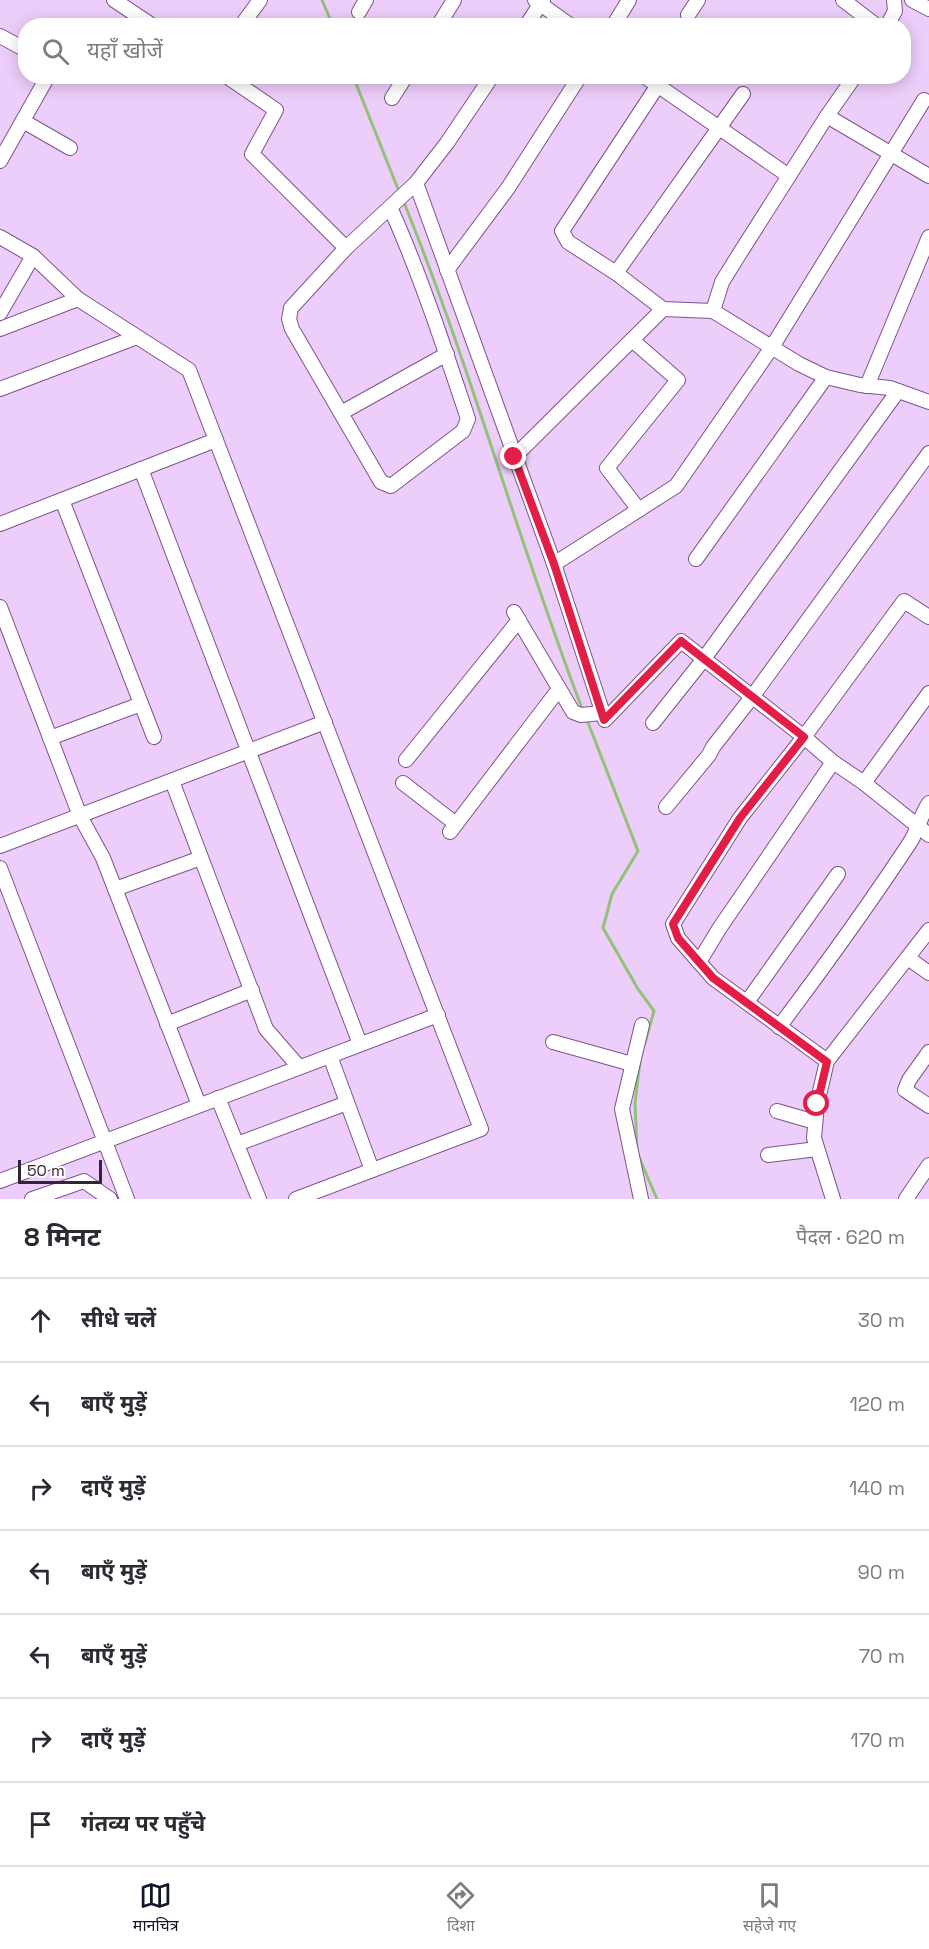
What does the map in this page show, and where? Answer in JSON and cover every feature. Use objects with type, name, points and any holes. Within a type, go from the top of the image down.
[{"type":"street","points":[[114,0],[141,18]]},
{"type":"street","points":[[247,18],[260,0]]},
{"type":"street","points":[[359,12],[366,0]]},
{"type":"street","points":[[443,18],[454,0]]},
{"type":"street","points":[[618,18],[629,0]]},
{"type":"street","points":[[688,15],[698,0]]},
{"type":"street","points":[[843,0],[867,18]]},
{"type":"street","points":[[891,18],[895,11],[894,0]]},
{"type":"street","points":[[912,0],[929,9]]},
{"type":"street","points":[[530,18],[540,1],[562,18]]},
{"type":"street","points":[[1,40],[18,47]]},
{"type":"street","points":[[0,161],[44,84]]},
{"type":"street","points":[[237,84],[276,111],[252,154],[346,248]]},
{"type":"street","points":[[392,98],[401,84]]},
{"type":"street","points":[[393,204],[468,419],[466,426],[391,486],[381,482],[292,329],[289,319],[291,308],[346,248],[393,204],[412,187],[447,143],[487,84]]},
{"type":"street","points":[[447,270],[508,188],[575,84]]},
{"type":"street","points":[[659,84],[562,231],[568,242],[616,273],[663,309],[713,311],[799,364],[826,377],[867,386],[890,388],[929,402]]},
{"type":"street","points":[[665,84],[718,128],[789,176]]},
{"type":"street","points":[[713,311],[723,282],[849,84]]},
{"type":"street","points":[[616,273],[743,94]]},
{"type":"street","points":[[554,564],[676,486],[772,347],[924,100]]},
{"type":"street","points":[[827,116],[929,176]]},
{"type":"street","points":[[23,121],[70,148]]},
{"type":"street","points":[[412,187],[447,270],[554,564],[604,720],[681,641],[929,835]]},
{"type":"street","points":[[0,237],[33,255],[78,299],[189,370],[481,1129],[296,1199]]},
{"type":"street","points":[[867,386],[928,240]]},
{"type":"street","points":[[0,313],[33,255]]},
{"type":"street","points":[[0,329],[78,299]]},
{"type":"street","points":[[514,457],[663,309]]},
{"type":"street","points":[[0,388],[137,337]]},
{"type":"street","points":[[632,340],[678,380],[607,468],[639,510]]},
{"type":"street","points":[[341,413],[447,354]]},
{"type":"street","points":[[696,559],[826,377]]},
{"type":"street","points":[[654,723],[704,660],[898,391]]},
{"type":"street","points":[[0,524],[216,440]]},
{"type":"street","points":[[666,807],[710,755],[712,747],[752,697],[929,453]]},
{"type":"street","points":[[141,469],[360,1044]]},
{"type":"street","points":[[62,500],[154,737]]},
{"type":"street","points":[[827,1062],[713,978],[678,938],[673,924],[740,818],[804,737],[904,601],[929,617]]},
{"type":"street","points":[[0,607],[80,816],[103,858],[199,1105]]},
{"type":"street","points":[[406,760],[517,616],[573,712],[581,715],[602,713]]},
{"type":"street","points":[[403,783],[453,828],[559,689]]},
{"type":"street","points":[[864,783],[929,693]]},
{"type":"street","points":[[50,738],[141,704]]},
{"type":"street","points":[[0,846],[325,722]]},
{"type":"street","points":[[699,962],[833,762]]},
{"type":"street","points":[[172,781],[266,1029],[299,1067]]},
{"type":"street","points":[[779,1027],[853,927],[912,840],[929,803]]},
{"type":"street","points":[[115,889],[201,858]]},
{"type":"street","points":[[0,868],[127,1199]]},
{"type":"street","points":[[747,1002],[838,874]]},
{"type":"street","points":[[834,1199],[814,1138],[817,1104],[827,1062],[929,930]]},
{"type":"street","points":[[908,958],[929,973]]},
{"type":"street","points":[[167,1024],[252,990]]},
{"type":"street","points":[[0,1181],[438,1015]]},
{"type":"street","points":[[641,1199],[622,1109],[642,1025]]},
{"type":"street","points":[[553,1042],[632,1064]]},
{"type":"street","points":[[929,1052],[909,1080],[905,1090],[929,1106]]},
{"type":"street","points":[[330,1056],[372,1170]]},
{"type":"street","points":[[218,1098],[259,1199]]},
{"type":"street","points":[[237,1144],[347,1103]]},
{"type":"street","points":[[777,1111],[815,1122]]},
{"type":"street","points":[[768,1155],[817,1149]]},
{"type":"street","points":[[906,1199],[929,1165]]},
{"type":"street","points":[[32,1199],[84,1181],[110,1199]]},
{"type":"waterway","points":[[322,0],[330,18]]},
{"type":"waterway","points":[[356,84],[400,194]]},
{"type":"waterway","points":[[403,200],[451,327],[537,583],[583,711]]},
{"type":"waterway","points":[[587,720],[638,851],[612,894],[603,928],[638,989],[654,1011],[645,1043]]},
{"type":"waterway","points":[[637,1150],[635,1103],[640,1061]]},
{"type":"waterway","points":[[639,1157],[657,1199]]},
{"type":"route","points":[[514,457],[554,564],[604,720],[681,641],[804,737],[740,818],[676,918],[673,929],[678,938],[713,978],[827,1062],[817,1104]]}]
